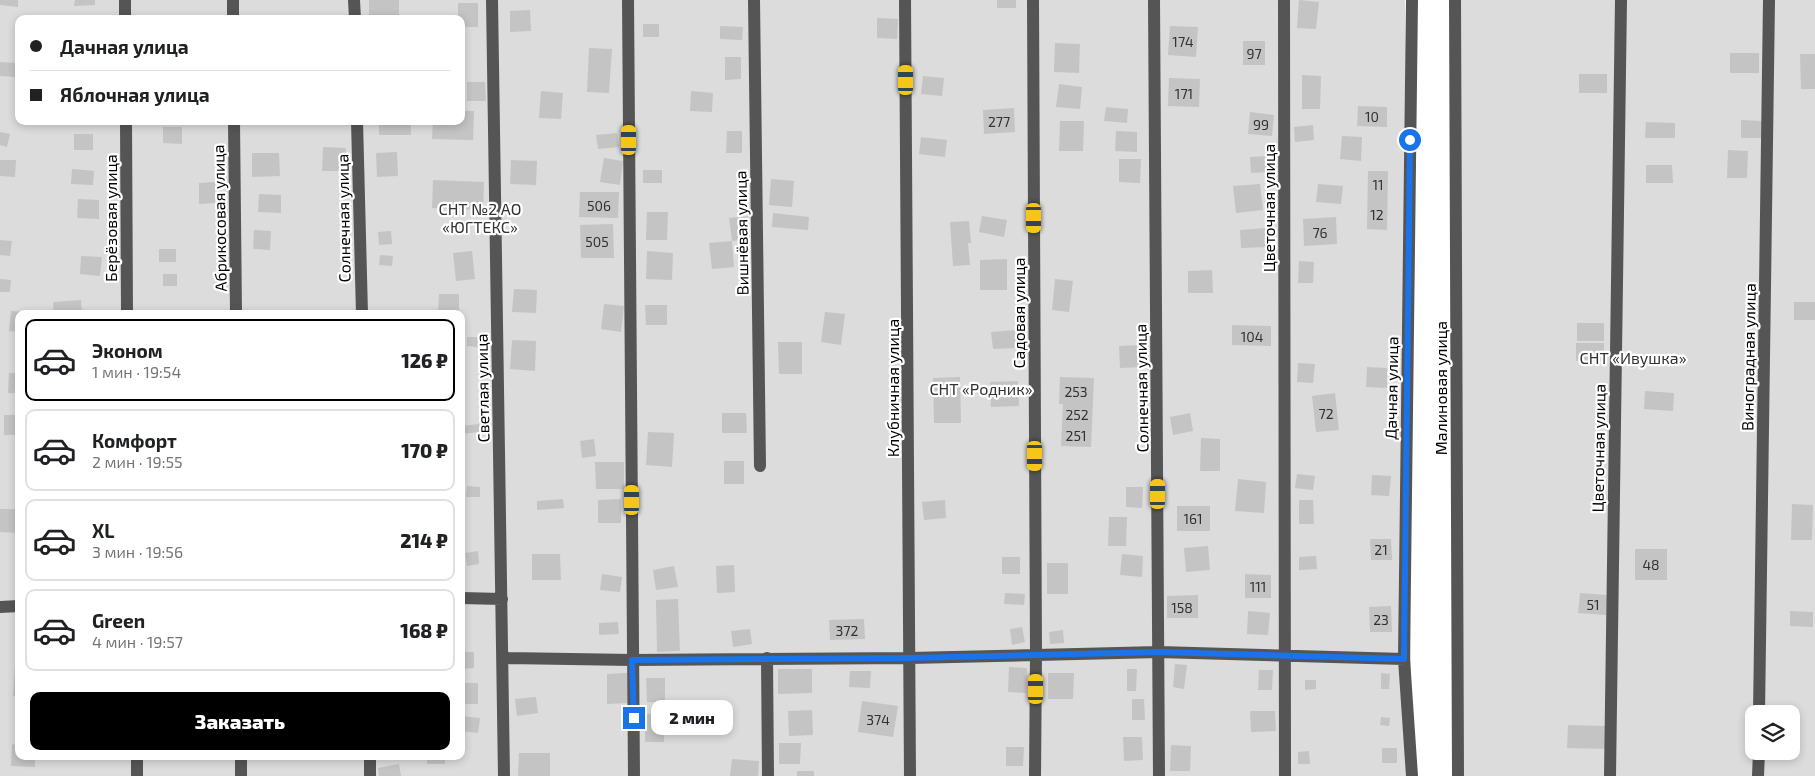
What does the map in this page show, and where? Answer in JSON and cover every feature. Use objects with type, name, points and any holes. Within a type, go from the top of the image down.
[{"type":"street","points":[[125,0],[125,15]]},
{"type":"street","points":[[233,0],[233,15]]},
{"type":"street","points":[[354,0],[355,15]]},
{"type":"street","name":"Светлая улица","points":[[492,0],[504,776]]},
{"type":"street","points":[[628,0],[634,776]]},
{"type":"street","name":"Вишнёвая улица","points":[[754,0],[760,466]]},
{"type":"street","name":"Клубничная улица","points":[[905,0],[910,776]]},
{"type":"street","name":"Садовая улица","points":[[1033,0],[1035,776]]},
{"type":"street","name":"Солнечная улица","points":[[1154,0],[1159,776]]},
{"type":"street","name":"Цветочная улица","points":[[1284,0],[1285,776]]},
{"type":"street","name":"Дачная улица","points":[[1412,0],[1404,659],[1412,776]]},
{"type":"street","name":"Малиновая улица","points":[[1455,0],[1458,776]]},
{"type":"street","name":"Цветочная улица","points":[[1610,776],[1621,0]]},
{"type":"street","name":"Виноградная улица","points":[[1759,705],[1769,0]]},
{"type":"street","name":"Берёзовая улица","points":[[126,125],[127,310]]},
{"type":"street","name":"Абрикосовая улица","points":[[234,125],[236,310]]},
{"type":"street","name":"Солнечная улица","points":[[357,125],[362,310]]},
{"type":"street","points":[[465,598],[502,599]]},
{"type":"street","points":[[0,607],[15,606]]},
{"type":"street","points":[[503,658],[632,660],[910,658],[1159,652],[1404,659]]},
{"type":"street","points":[[767,658],[768,776]]},
{"type":"street","points":[[137,760],[137,776]]},
{"type":"street","points":[[241,760],[241,776]]},
{"type":"street","points":[[370,760],[370,776]]},
{"type":"street","points":[[1758,776],[1759,760]]},
{"type":"green space","name":"СНТ «Родник»","points":[[0,0],[1405,0],[1412,776],[0,776]]},
{"type":"green space","name":"СНТ «Ивушка»","points":[[1451,0],[1815,0],[1815,776],[1452,776]]},
{"type":"building","points":[[0,0],[18,0],[18,7],[0,5]]},
{"type":"building","points":[[75,0],[95,0],[95,5],[74,6]]},
{"type":"building","points":[[369,0],[399,0],[399,15],[369,15]]},
{"type":"building","points":[[997,0],[1016,0],[1016,8],[997,8]]},
{"type":"building","points":[[1299,0],[1319,2],[1316,29],[1297,28]]},
{"type":"building","points":[[458,3],[478,3],[478,27],[465,27],[465,15],[458,15]]},
{"type":"building","points":[[530,10],[531,31],[510,32],[510,11]]},
{"type":"building","points":[[877,18],[898,19],[897,39],[877,38]]},
{"type":"building","points":[[643,24],[659,24],[659,37],[643,37]]},
{"type":"building","points":[[720,26],[743,27],[742,40],[720,39]]},
{"type":"building","points":[[1170,26],[1198,27],[1196,57],[1168,55]]},
{"type":"building","points":[[1243,41],[1265,41],[1265,65],[1243,65]]},
{"type":"building","points":[[1055,43],[1080,44],[1079,73],[1054,72]]},
{"type":"building","points":[[589,48],[612,49],[609,93],[587,92]]},
{"type":"building","points":[[1730,53],[1759,53],[1759,73],[1730,73]]},
{"type":"building","points":[[1800,54],[1815,54],[1815,89],[1801,89]]},
{"type":"building","points":[[725,57],[741,57],[741,79],[725,80]]},
{"type":"building","points":[[0,62],[15,63],[15,77],[0,76]]},
{"type":"building","points":[[1579,74],[1607,74],[1607,93],[1579,93]]},
{"type":"building","points":[[1302,75],[1321,76],[1320,109],[1302,109]]},
{"type":"building","points":[[923,76],[944,78],[942,96],[921,94]]},
{"type":"building","points":[[1169,78],[1200,79],[1199,107],[1168,106]]},
{"type":"building","points":[[467,82],[485,82],[486,101],[467,101]]},
{"type":"building","points":[[1059,84],[1082,87],[1080,109],[1056,107]]},
{"type":"building","points":[[541,91],[563,93],[561,119],[539,118]]},
{"type":"building","points":[[691,91],[713,93],[712,112],[690,111]]},
{"type":"building","points":[[1358,106],[1387,107],[1387,127],[1357,126]]},
{"type":"building","points":[[1106,107],[1128,109],[1127,123],[1104,121]]},
{"type":"building","points":[[1014,108],[1015,132],[984,134],[983,110]]},
{"type":"building","points":[[465,111],[474,111],[473,140],[432,139],[433,125],[465,125]]},
{"type":"building","points":[[1250,112],[1274,115],[1272,136],[1248,134]]},
{"type":"building","points":[[1741,120],[1762,121],[1761,138],[1741,138]]},
{"type":"building","points":[[1060,121],[1084,121],[1083,151],[1059,151]]},
{"type":"building","points":[[1646,122],[1675,123],[1675,138],[1645,138]]},
{"type":"building","points":[[379,125],[411,125],[411,135],[379,135]]},
{"type":"building","points":[[1313,125],[1314,140],[1295,142],[1294,127]]},
{"type":"building","points":[[163,127],[182,127],[182,144],[163,143]]},
{"type":"building","points":[[727,131],[742,131],[742,153],[726,153]]},
{"type":"building","points":[[1116,131],[1137,132],[1137,152],[1115,151]]},
{"type":"building","points":[[0,132],[10,134],[7,147],[0,145]]},
{"type":"building","points":[[617,133],[619,147],[598,149],[596,135]]},
{"type":"building","points":[[74,134],[93,134],[93,150],[74,150]]},
{"type":"building","points":[[1342,136],[1362,137],[1361,161],[1340,159]]},
{"type":"building","points":[[921,137],[947,140],[945,157],[919,154]]},
{"type":"building","points":[[323,147],[346,148],[345,171],[322,171]]},
{"type":"building","points":[[1728,150],[1748,151],[1747,178],[1727,178]]},
{"type":"building","points":[[397,152],[398,176],[377,177],[376,153]]},
{"type":"building","points":[[252,153],[279,153],[280,176],[252,177]]},
{"type":"building","points":[[1270,156],[1270,172],[1251,173],[1250,157]]},
{"type":"building","points":[[604,158],[623,161],[620,185],[600,182]]},
{"type":"building","points":[[1119,159],[1141,159],[1140,183],[1119,182]]},
{"type":"building","points":[[0,160],[16,160],[15,177],[0,176]]},
{"type":"building","points":[[511,160],[537,161],[536,185],[510,184]]},
{"type":"building","points":[[1646,165],[1672,165],[1673,183],[1646,183]]},
{"type":"building","points":[[72,169],[94,171],[93,185],[71,184]]},
{"type":"building","points":[[643,170],[662,170],[662,183],[643,183]]},
{"type":"building","points":[[1368,171],[1388,171],[1387,230],[1367,229]]},
{"type":"building","points":[[771,179],[794,181],[792,207],[769,205]]},
{"type":"building","points":[[433,180],[484,182],[483,210],[432,208]]},
{"type":"building","points":[[215,182],[215,203],[199,204],[199,183]]},
{"type":"building","points":[[1260,184],[1263,210],[1236,213],[1233,186]]},
{"type":"building","points":[[1318,184],[1343,186],[1341,204],[1316,202]]},
{"type":"building","points":[[580,192],[619,192],[618,218],[579,217]]},
{"type":"building","points":[[259,194],[281,195],[281,213],[258,212]]},
{"type":"building","points":[[78,199],[99,200],[99,219],[77,218]]},
{"type":"building","points":[[647,212],[668,212],[667,240],[646,240]]},
{"type":"building","points":[[773,213],[809,217],[808,230],[772,227]]},
{"type":"building","points":[[748,216],[750,239],[732,241],[729,218]]},
{"type":"building","points":[[982,216],[1007,220],[1004,237],[979,232]]},
{"type":"building","points":[[1336,217],[1337,244],[1304,246],[1303,219]]},
{"type":"building","points":[[969,221],[970,265],[953,266],[950,222]]},
{"type":"building","points":[[613,224],[614,258],[581,258],[580,225]]},
{"type":"building","points":[[1267,228],[1268,247],[1241,248],[1240,230]]},
{"type":"building","points":[[254,230],[271,231],[270,250],[253,249]]},
{"type":"building","points":[[391,231],[392,244],[379,245],[378,232]]},
{"type":"building","points":[[0,240],[12,241],[10,256],[0,255]]},
{"type":"building","points":[[732,241],[734,267],[712,269],[709,243]]},
{"type":"building","points":[[159,249],[176,249],[176,262],[159,262]]},
{"type":"building","points":[[472,251],[475,279],[456,281],[453,253]]},
{"type":"building","points":[[647,251],[673,253],[672,280],[646,279]]},
{"type":"building","points":[[380,255],[393,256],[392,266],[379,265]]},
{"type":"building","points":[[81,256],[102,257],[100,276],[80,274]]},
{"type":"building","points":[[1007,259],[1007,290],[980,290],[980,260]]},
{"type":"building","points":[[1299,261],[1314,262],[1313,283],[1298,283]]},
{"type":"building","points":[[1212,270],[1213,293],[1188,293],[1188,271]]},
{"type":"building","points":[[163,274],[177,274],[177,286],[163,286]]},
{"type":"building","points":[[0,279],[11,280],[10,292],[0,292]]},
{"type":"building","points":[[1055,279],[1073,281],[1069,312],[1052,310]]},
{"type":"building","points":[[514,289],[537,290],[536,313],[512,312]]},
{"type":"building","points":[[439,294],[459,294],[459,310],[438,310]]},
{"type":"building","points":[[81,300],[82,310],[54,310],[53,302]]},
{"type":"building","points":[[1794,302],[1815,302],[1815,320],[1794,320]]},
{"type":"building","points":[[604,304],[624,306],[621,332],[601,329]]},
{"type":"building","points":[[645,305],[667,305],[667,325],[646,325]]},
{"type":"building","points":[[11,311],[15,311],[15,332],[9,331]]},
{"type":"building","points":[[825,312],[845,314],[841,345],[821,342]]},
{"type":"building","points":[[1577,323],[1604,323],[1604,341],[1577,341]]},
{"type":"building","points":[[1232,325],[1271,326],[1271,346],[1232,345]]},
{"type":"building","points":[[1016,330],[1017,348],[993,349],[991,332]]},
{"type":"building","points":[[467,337],[479,337],[478,347],[467,346]]},
{"type":"building","points":[[512,340],[536,341],[535,371],[510,369]]},
{"type":"building","points":[[778,342],[802,342],[802,374],[779,374]]},
{"type":"building","points":[[1576,343],[1604,343],[1604,361],[1576,361]]},
{"type":"building","points":[[1142,345],[1143,367],[1120,368],[1119,346]]},
{"type":"building","points":[[1298,363],[1315,364],[1313,383],[1297,382]]},
{"type":"building","points":[[1367,367],[1387,368],[1387,388],[1366,387]]},
{"type":"building","points":[[9,373],[15,373],[15,393],[8,393]]},
{"type":"building","points":[[960,377],[961,423],[934,423],[933,378]]},
{"type":"building","points":[[1060,377],[1094,378],[1091,447],[1061,446],[1063,404],[1059,404]]},
{"type":"building","points":[[1018,381],[1019,406],[991,407],[990,382]]},
{"type":"building","points":[[1645,391],[1674,393],[1673,411],[1644,409]]},
{"type":"building","points":[[1335,393],[1339,430],[1316,432],[1312,396]]},
{"type":"building","points":[[722,413],[746,413],[747,433],[722,433]]},
{"type":"building","points":[[1190,413],[1193,431],[1173,435],[1170,417]]},
{"type":"building","points":[[4,415],[15,415],[15,435],[4,435]]},
{"type":"building","points":[[479,424],[480,432],[465,434],[465,426]]},
{"type":"building","points":[[648,432],[674,433],[672,467],[646,465]]},
{"type":"building","points":[[1201,438],[1220,439],[1220,471],[1200,471]]},
{"type":"building","points":[[594,439],[596,456],[582,458],[580,441]]},
{"type":"building","points":[[724,461],[744,461],[744,484],[724,484]]},
{"type":"building","points":[[595,462],[624,462],[624,489],[596,489]]},
{"type":"building","points":[[1297,474],[1315,476],[1313,490],[1295,488]]},
{"type":"building","points":[[1372,475],[1391,476],[1389,496],[1371,495]]},
{"type":"building","points":[[1238,479],[1266,482],[1264,513],[1235,511]]},
{"type":"building","points":[[467,486],[480,487],[480,497],[466,497]]},
{"type":"building","points":[[1126,487],[1143,487],[1142,508],[1126,507]]},
{"type":"building","points":[[563,499],[564,508],[537,510],[537,501]]},
{"type":"building","points":[[621,499],[621,523],[598,523],[598,500]]},
{"type":"building","points":[[945,500],[946,518],[924,520],[922,502]]},
{"type":"building","points":[[1299,500],[1313,500],[1314,524],[1299,524]]},
{"type":"building","points":[[1792,504],[1813,505],[1812,540],[1791,540]]},
{"type":"building","points":[[1177,506],[1210,506],[1210,531],[1177,531]]},
{"type":"building","points":[[0,509],[15,509],[15,533],[0,532]]},
{"type":"building","points":[[1109,517],[1127,517],[1126,546],[1108,546]]},
{"type":"building","points":[[1370,539],[1391,539],[1392,560],[1371,560]]},
{"type":"building","points":[[1208,546],[1210,570],[1186,572],[1184,548]]},
{"type":"building","points":[[1635,549],[1667,549],[1667,580],[1635,580]]},
{"type":"building","points":[[478,551],[479,564],[467,566],[465,553]]},
{"type":"building","points":[[532,554],[560,554],[561,580],[532,580]]},
{"type":"building","points":[[1122,554],[1143,556],[1142,577],[1120,575]]},
{"type":"building","points":[[1316,556],[1317,569],[1299,570],[1299,557]]},
{"type":"building","points":[[1002,557],[1020,557],[1020,574],[1002,574]]},
{"type":"building","points":[[1047,563],[1068,563],[1068,594],[1047,594]]},
{"type":"building","points":[[734,565],[735,592],[717,593],[716,566]]},
{"type":"building","points":[[674,566],[678,587],[656,590],[653,570]]},
{"type":"building","points":[[602,574],[622,577],[620,592],[600,590]]},
{"type":"building","points":[[1245,574],[1271,575],[1271,598],[1245,598]]},
{"type":"building","points":[[1005,593],[1025,594],[1024,605],[1004,604]]},
{"type":"building","points":[[1580,593],[1607,595],[1606,615],[1578,613]]},
{"type":"building","points":[[1198,595],[1198,618],[1167,618],[1167,596]]},
{"type":"building","points":[[678,599],[680,651],[657,652],[656,600]]},
{"type":"building","points":[[1391,606],[1392,632],[1370,632],[1369,607]]},
{"type":"building","points":[[1248,611],[1270,613],[1268,635],[1247,634]]},
{"type":"building","points":[[1790,611],[1813,612],[1813,627],[1790,626]]},
{"type":"building","points":[[864,619],[865,639],[830,640],[829,620]]},
{"type":"building","points":[[618,622],[619,634],[599,635],[599,623]]},
{"type":"building","points":[[1022,627],[1025,642],[1012,645],[1010,629]]},
{"type":"building","points":[[750,629],[752,644],[733,647],[731,631]]},
{"type":"building","points":[[1063,630],[1064,643],[1050,644],[1049,632]]},
{"type":"building","points":[[465,652],[474,652],[474,668],[465,669]]},
{"type":"building","points":[[1175,664],[1187,665],[1184,689],[1173,687]]},
{"type":"building","points":[[15,666],[15,696],[13,696]]},
{"type":"building","points":[[1009,667],[1027,668],[1026,693],[1008,692]]},
{"type":"building","points":[[778,669],[812,669],[812,693],[778,694]]},
{"type":"building","points":[[1127,669],[1137,669],[1136,691],[1127,691]]},
{"type":"building","points":[[1259,670],[1273,670],[1272,690],[1258,690]]},
{"type":"building","points":[[850,671],[871,671],[870,688],[849,687]]},
{"type":"building","points":[[628,673],[629,703],[607,704],[607,674]]},
{"type":"building","points":[[1048,673],[1074,673],[1073,699],[1048,699]]},
{"type":"building","points":[[1381,673],[1390,674],[1389,689],[1381,689]]},
{"type":"building","points":[[646,678],[665,678],[665,702],[647,702]]},
{"type":"building","points":[[1305,680],[1316,680],[1316,689],[1305,690]]},
{"type":"building","points":[[465,683],[478,683],[478,704],[465,704]]},
{"type":"building","points":[[536,697],[538,713],[517,716],[515,699]]},
{"type":"building","points":[[1132,699],[1144,699],[1145,720],[1132,720]]},
{"type":"building","points":[[862,701],[898,706],[893,737],[858,732]]},
{"type":"building","points":[[812,710],[813,735],[789,736],[788,711]]},
{"type":"building","points":[[1250,711],[1275,711],[1276,731],[1251,732]]},
{"type":"building","points":[[645,714],[665,715],[664,742],[645,742]]},
{"type":"building","points":[[465,716],[480,718],[478,733],[465,731]]},
{"type":"building","points":[[1381,717],[1390,718],[1389,726],[1380,725]]},
{"type":"building","points":[[1568,725],[1606,726],[1605,749],[1567,748]]},
{"type":"building","points":[[1123,737],[1142,737],[1143,760],[1124,761]]},
{"type":"building","points":[[779,743],[801,743],[800,764],[779,764]]},
{"type":"building","points":[[12,744],[15,744],[15,760],[35,760],[35,767],[11,766]]},
{"type":"building","points":[[1171,745],[1191,746],[1190,771],[1170,771]]},
{"type":"building","points":[[1006,747],[1024,747],[1023,766],[1006,766]]},
{"type":"building","points":[[1382,748],[1397,748],[1397,763],[1382,763]]},
{"type":"building","points":[[1309,751],[1310,764],[1298,764],[1298,752]]},
{"type":"building","points":[[519,753],[550,753],[550,776],[518,776]]},
{"type":"building","points":[[732,759],[759,761],[758,776],[730,776]]},
{"type":"building","points":[[427,760],[445,760],[445,764],[427,764]]},
{"type":"building","points":[[399,764],[401,776],[379,776],[378,768]]},
{"type":"building","points":[[797,771],[814,771],[814,776],[797,776]]},
{"type":"route","points":[[634,718],[632,660],[910,658],[1159,652],[1404,659],[1410,140]]},
{"type":"park label","name":"СНТ №2 АО «ЮГТЕКС»","points":[[480,217]]}]
